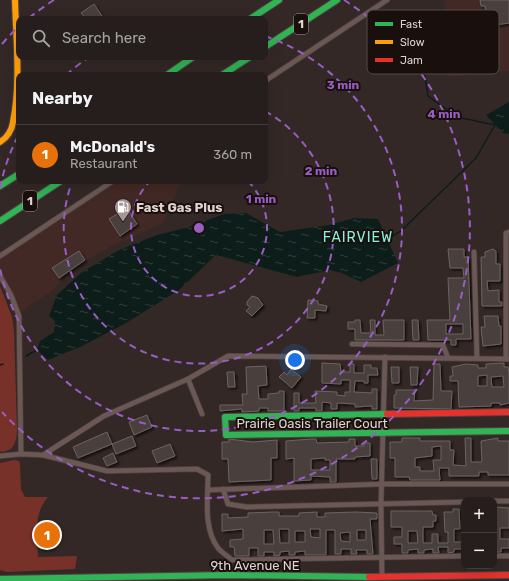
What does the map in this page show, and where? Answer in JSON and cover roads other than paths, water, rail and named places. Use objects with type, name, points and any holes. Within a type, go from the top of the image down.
[{"type":"main road","points":[[15,0],[16,39]]},
{"type":"main road","points":[[255,16],[279,0]]},
{"type":"main road","name":"1","points":[[268,45],[337,0]]},
{"type":"main road","points":[[17,60],[17,72]]},
{"type":"main road","points":[[171,72],[189,60]]},
{"type":"main road","points":[[227,72],[245,60]]},
{"type":"main road","points":[[0,142],[6,138],[13,123],[16,89]]},
{"type":"main road","name":"1","points":[[0,186],[16,176]]},
{"type":"main road","name":"1","points":[[0,221],[56,184]]},
{"type":"main road","name":"Prairie Oasis Trailer Court","points":[[509,412],[384,413],[225,417],[226,435],[384,434],[509,431]]},
{"type":"main road","name":"9th Avenue NE","points":[[0,579],[509,575]]},
{"type":"street","points":[[373,10],[388,0]]},
{"type":"street","points":[[268,79],[367,14]]},
{"type":"street","points":[[0,256],[108,184]]},
{"type":"street","points":[[43,456],[104,416],[188,379],[228,356],[508,359],[506,233],[509,232]]},
{"type":"street","points":[[474,252],[477,358]]},
{"type":"street","points":[[0,276],[12,295],[19,316],[21,454]]},
{"type":"street","points":[[352,344],[443,345],[448,358]]},
{"type":"street","points":[[382,577],[381,504],[383,484],[385,357]]},
{"type":"street","points":[[188,379],[202,414]]},
{"type":"street","points":[[0,456],[21,454],[43,456],[107,471],[198,468],[208,475],[209,525],[213,538],[219,548],[232,560],[461,556]]},
{"type":"street","points":[[208,490],[383,484],[509,484]]},
{"type":"street","points":[[223,489],[228,504],[247,508],[461,502]]},
{"type":"street","points":[[497,501],[509,501]]},
{"type":"street","points":[[497,556],[509,556]]},
{"type":"water","points":[[509,102],[509,134],[503,133],[486,115]]},
{"type":"water","points":[[246,213],[280,232],[329,225],[354,218],[378,219],[398,263],[361,282],[342,273],[330,270],[297,277],[216,255],[179,290],[126,323],[82,346],[48,360],[37,350],[40,341],[54,332],[55,321],[49,316],[57,295],[81,273],[119,250],[157,235],[189,227],[224,214]]},
{"type":"waterway","points":[[387,239],[401,231],[476,158],[495,125],[457,117],[428,96],[425,74]]},
{"type":"waterway","points":[[26,356],[37,350]]},
{"type":"place","name":"Fast Gas Plus","points":[[123,222]]},
{"type":"place","name":"McDonald's","points":[[47,535]]},
{"type":"district","name":"FAIRVIEW","points":[[358,237]]}]
